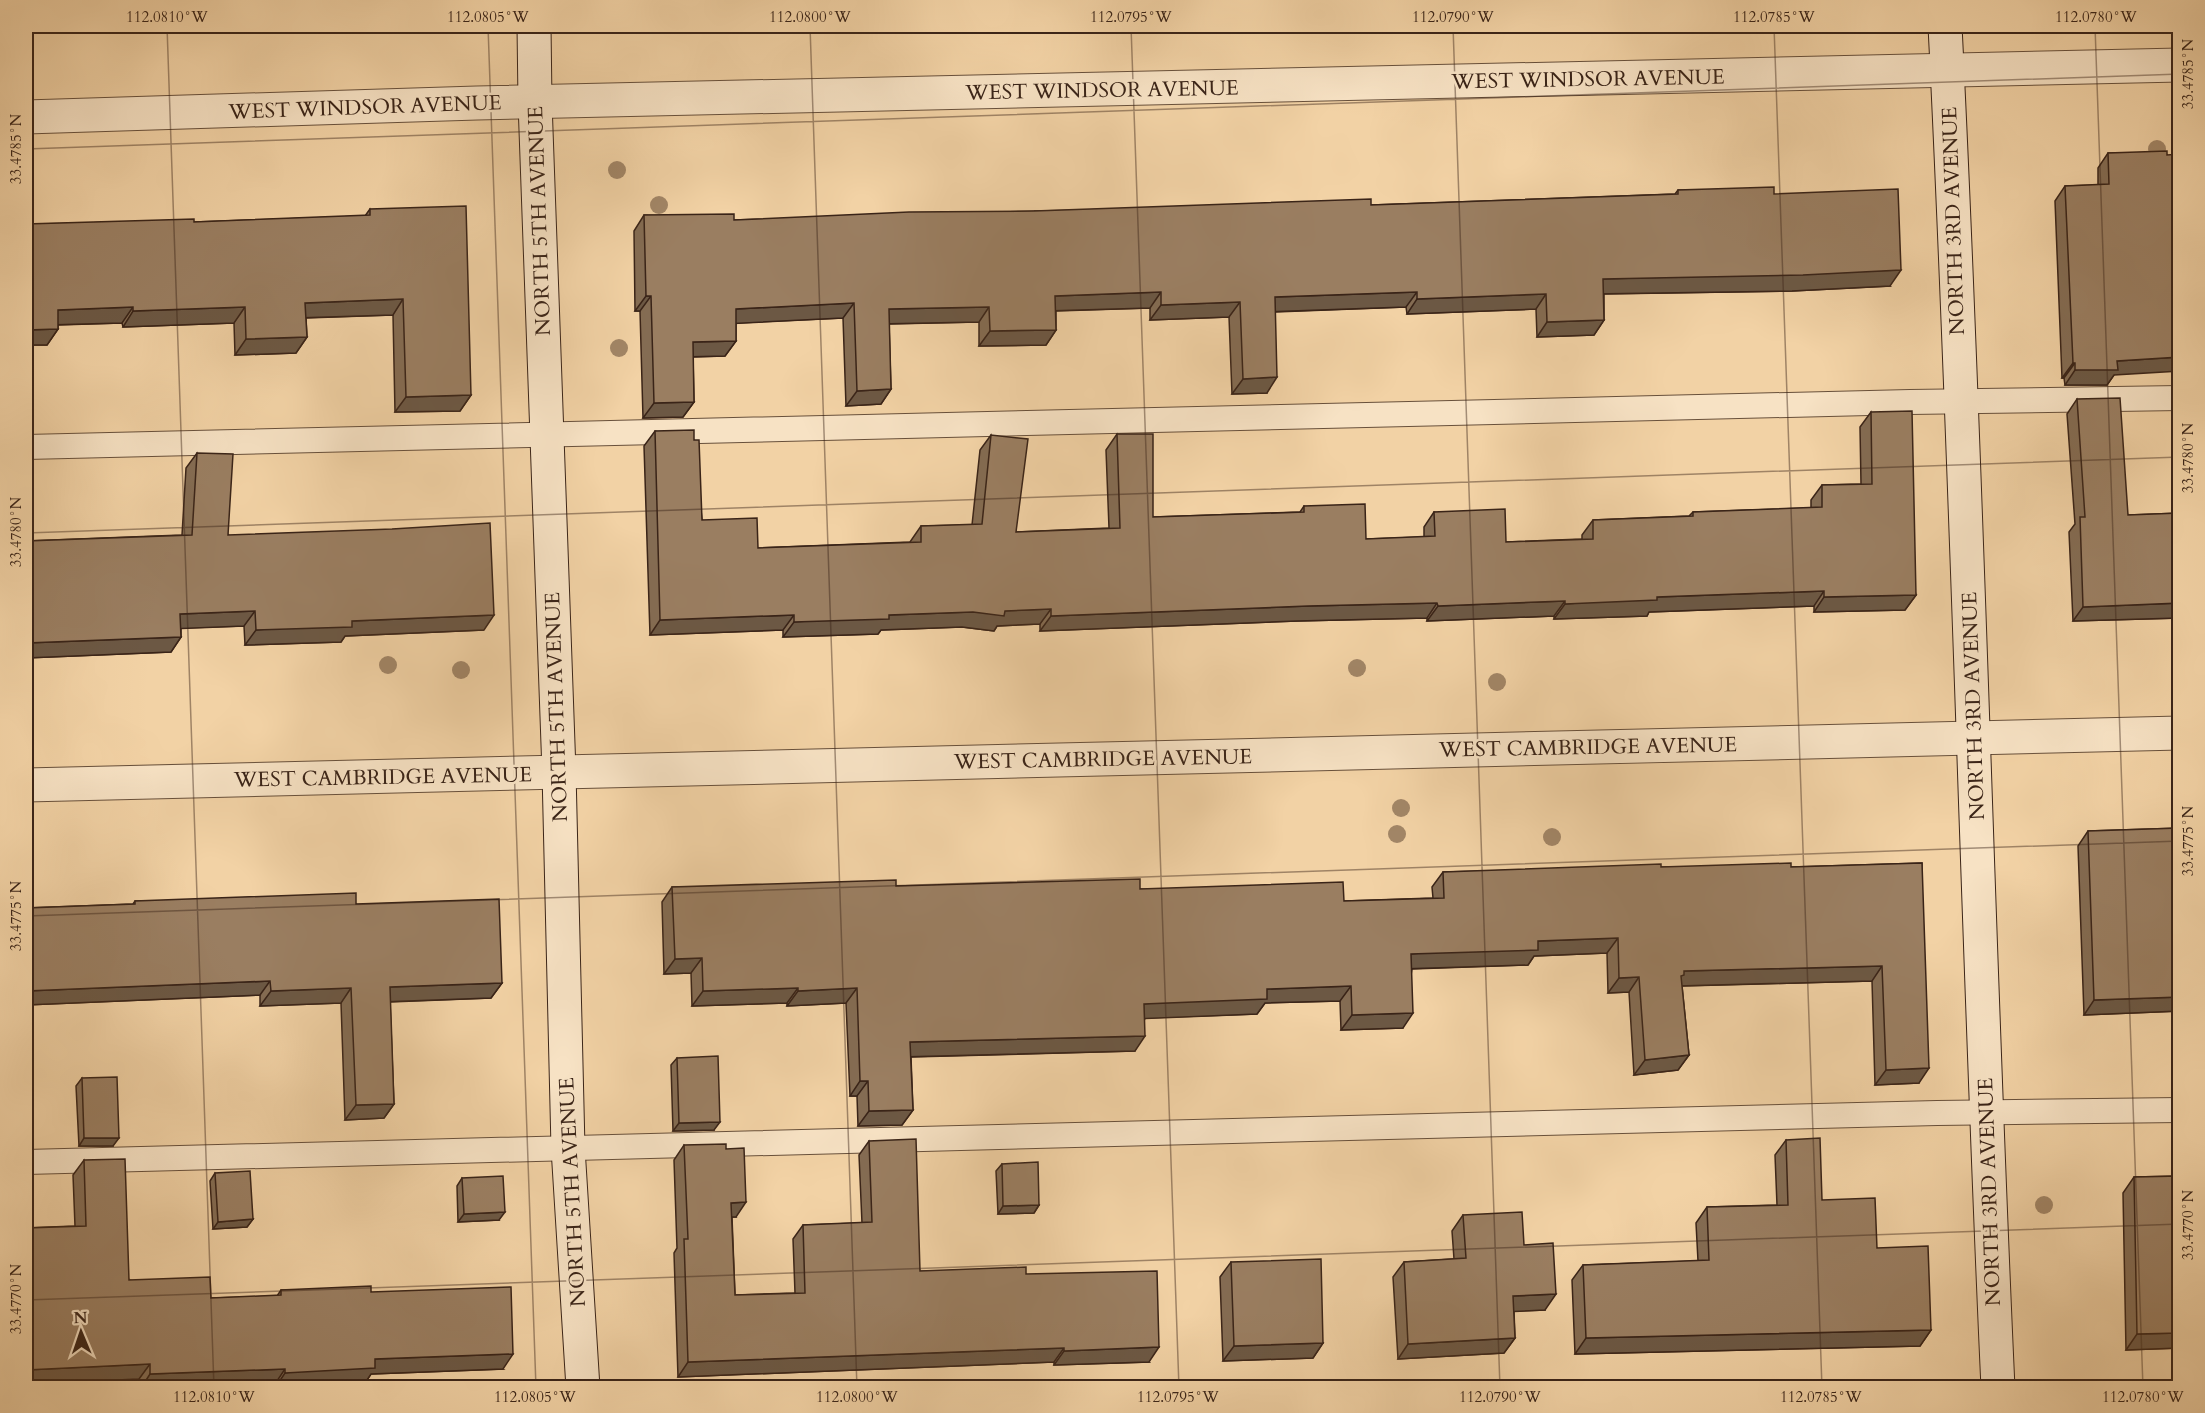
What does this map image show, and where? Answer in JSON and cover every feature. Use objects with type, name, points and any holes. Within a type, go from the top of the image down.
[{"type":"street","name":"NORTH 5TH AVENUE","points":[[534,26],[559,772],[568,1148],[583,1388]]},
{"type":"street","name":"NORTH 3RD AVENUE","points":[[1945,26],[1998,1388]]},
{"type":"street","name":"WEST WINDSOR AVENUE","points":[[26,117],[535,102],[2180,65]]},
{"type":"street","name":"WEST CAMBRIDGE AVENUE","points":[[26,785],[2180,733]]},
{"type":"lane","points":[[26,447],[1961,401],[2180,398]]},
{"type":"lane","points":[[26,1162],[1986,1112],[2180,1110]]},
{"type":"building","points":[[2167,151],[2167,155],[2180,154],[2180,357],[2117,361],[2118,370],[2075,370],[2065,186],[2109,184],[2108,153]]},
{"type":"building","points":[[1774,187],[1774,194],[1898,189],[1901,270],[1803,275],[1603,279],[1604,320],[1547,322],[1546,294],[1417,299],[1417,292],[1275,297],[1277,377],[1243,379],[1240,302],[1161,305],[1161,292],[1055,296],[1056,330],[990,331],[989,307],[889,309],[891,389],[857,391],[854,303],[736,309],[736,341],[693,342],[694,402],[654,403],[651,296],[646,296],[644,215],[734,214],[734,220],[909,212],[1034,211],[1371,199],[1371,205],[1678,194],[1678,190]]},
{"type":"building","points":[[466,206],[471,395],[406,397],[403,299],[305,303],[307,337],[246,339],[245,307],[133,311],[133,307],[58,310],[58,329],[26,330],[26,224],[194,219],[194,222],[370,215],[370,209]]},
{"type":"building","points":[[2120,398],[2128,515],[2180,513],[2180,603],[2083,607],[2080,517],[2085,517],[2077,399]]},
{"type":"building","points":[[1912,411],[1916,595],[1824,597],[1824,591],[1657,597],[1657,600],[1565,604],[1565,601],[1438,606],[1437,603],[1308,606],[1051,616],[1051,609],[1005,611],[1004,616],[973,612],[889,615],[889,619],[794,622],[794,615],[660,620],[655,431],[694,430],[694,440],[699,440],[702,520],[757,518],[758,548],[921,542],[921,526],[982,524],[991,435],[1028,439],[1016,532],[1120,528],[1117,434],[1153,434],[1153,517],[1304,512],[1304,506],[1365,504],[1366,539],[1435,536],[1434,512],[1505,509],[1506,542],[1593,539],[1593,520],[1693,516],[1693,512],[1822,507],[1822,485],[1872,484],[1871,412]]},
{"type":"building","points":[[197,453],[233,454],[228,535],[490,523],[494,615],[352,621],[352,627],[256,630],[255,611],[180,614],[181,637],[26,643],[26,541],[192,535]]},
{"type":"building","points":[[2180,828],[2180,997],[2094,1000],[2088,831]]},
{"type":"building","points":[[1791,863],[1791,867],[1922,863],[1929,1068],[1886,1070],[1882,966],[1684,971],[1684,975],[1681,976],[1689,1055],[1645,1060],[1639,977],[1619,978],[1618,938],[1538,941],[1538,950],[1411,954],[1413,1013],[1352,1015],[1351,986],[1267,989],[1267,999],[1144,1004],[1145,1036],[910,1042],[913,1110],[869,1111],[868,1081],[860,1081],[857,988],[798,991],[798,988],[703,991],[702,958],[675,959],[672,887],[896,880],[896,886],[1140,879],[1140,889],[1343,882],[1344,901],[1444,898],[1443,872],[1661,864],[1661,867]]},
{"type":"building","points":[[356,893],[356,904],[499,899],[502,983],[390,987],[394,1104],[356,1105],[351,988],[271,991],[270,981],[26,991],[26,908],[135,904],[135,901]]},
{"type":"building","points":[[718,1056],[720,1122],[679,1123],[677,1058]]},
{"type":"building","points":[[117,1077],[119,1138],[84,1138],[82,1078]]},
{"type":"building","points":[[1820,1138],[1822,1200],[1875,1198],[1877,1248],[1928,1246],[1931,1330],[1586,1338],[1583,1265],[1709,1260],[1707,1207],[1788,1205],[1786,1140]]},
{"type":"building","points":[[916,1139],[920,1271],[1026,1267],[1026,1274],[1157,1271],[1159,1347],[1064,1351],[1064,1348],[688,1362],[684,1239],[688,1239],[684,1145],[726,1144],[726,1149],[744,1148],[746,1202],[731,1203],[735,1295],[805,1293],[803,1225],[872,1222],[869,1141]]},
{"type":"building","points":[[125,1159],[129,1280],[210,1277],[211,1298],[281,1295],[281,1290],[371,1286],[371,1292],[511,1287],[513,1354],[375,1359],[375,1368],[285,1373],[285,1369],[150,1374],[150,1364],[26,1370],[26,1228],[86,1226],[84,1160]]},
{"type":"building","points":[[1038,1162],[1039,1205],[1003,1206],[1002,1164]]},
{"type":"building","points":[[250,1171],[253,1219],[218,1222],[215,1173]]},
{"type":"building","points":[[503,1176],[505,1212],[464,1214],[462,1178]]},
{"type":"building","points":[[2180,1176],[2180,1333],[2137,1334],[2134,1177]]},
{"type":"building","points":[[1522,1212],[1524,1245],[1553,1243],[1556,1294],[1513,1296],[1515,1338],[1408,1344],[1404,1262],[1466,1258],[1463,1215]]},
{"type":"building","points":[[1321,1259],[1323,1343],[1234,1346],[1231,1262]]}]
